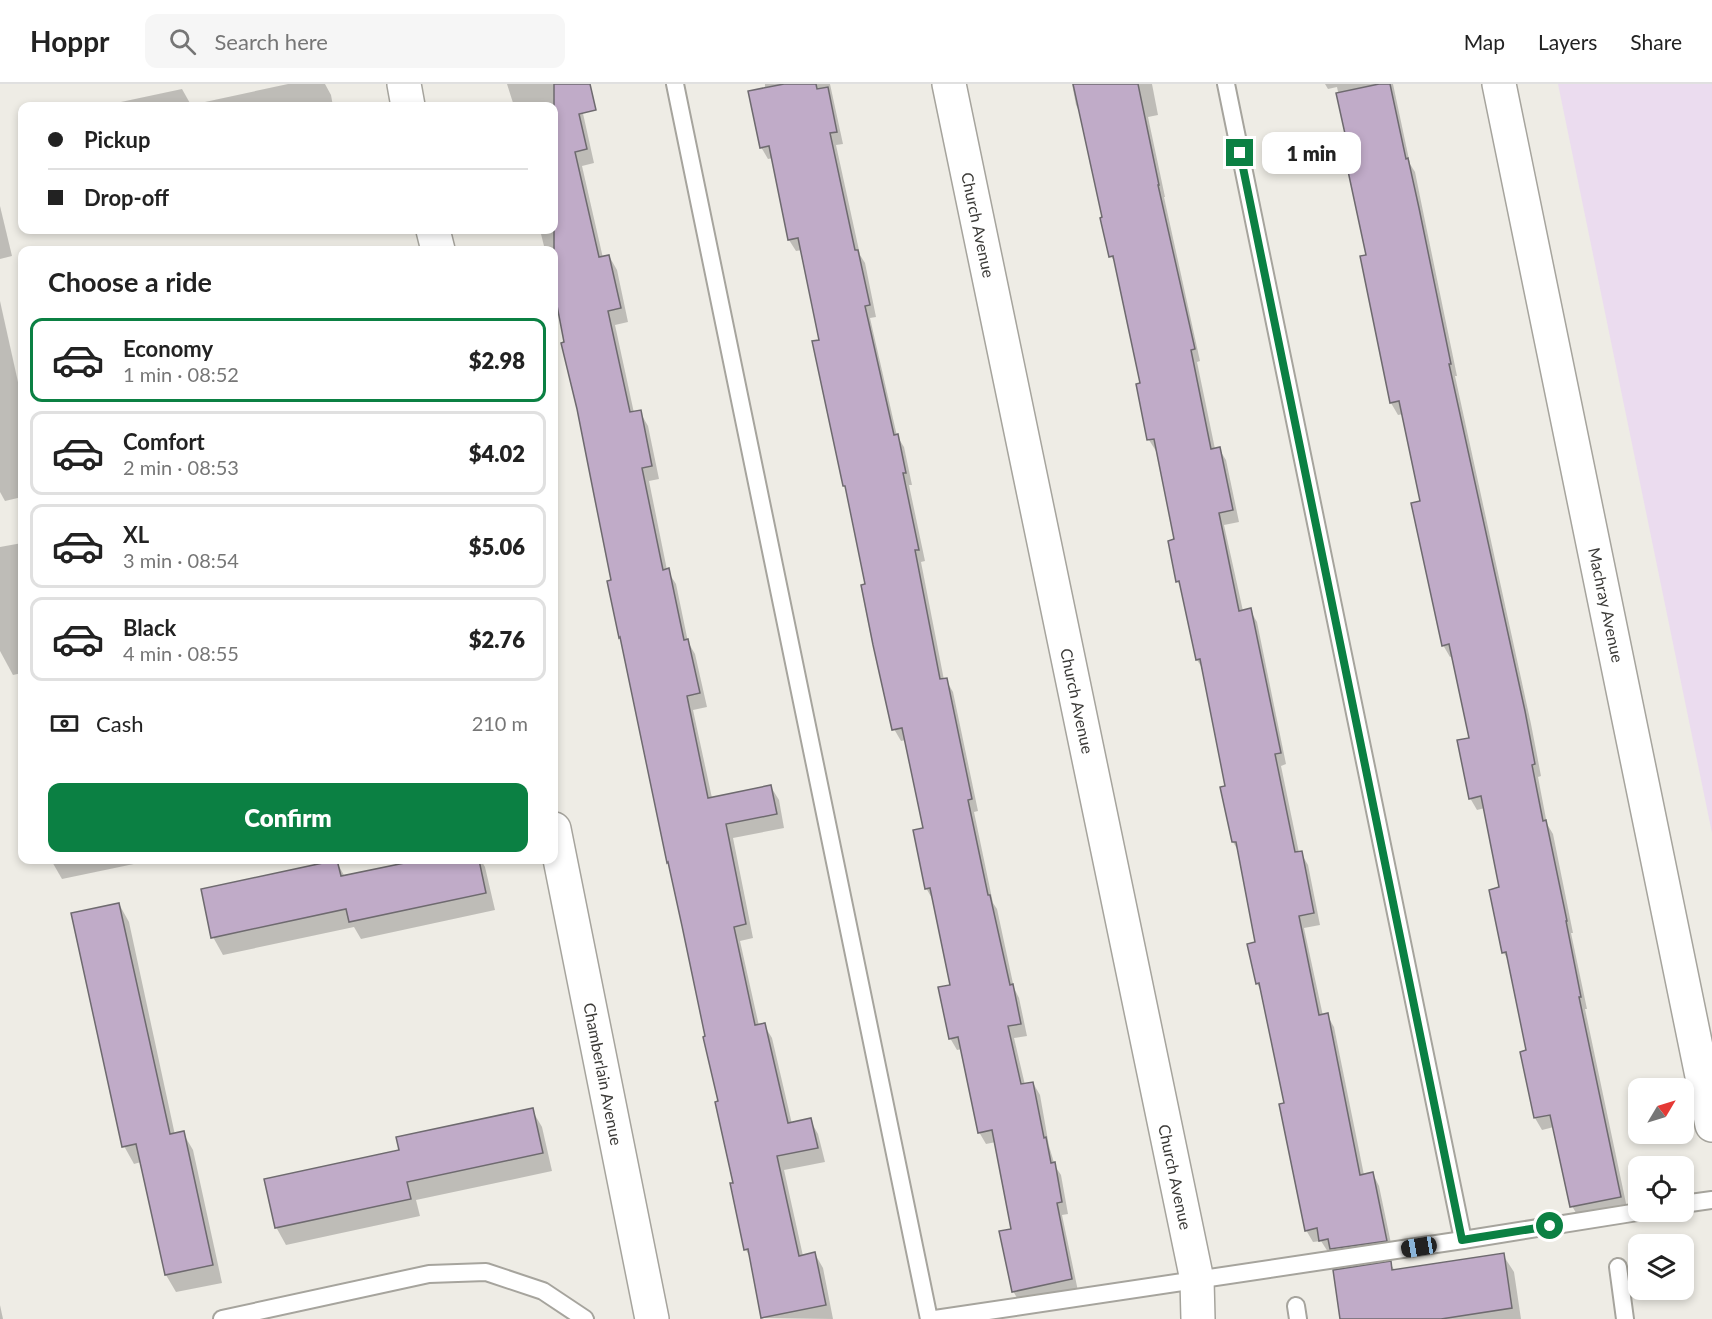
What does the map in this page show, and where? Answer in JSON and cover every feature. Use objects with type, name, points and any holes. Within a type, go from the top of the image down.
[{"type":"street","points":[[404,84],[407,102]]},
{"type":"street","name":"Church Avenue","points":[[949,84],[1197,1280],[1198,1319]]},
{"type":"street","name":"Machray Avenue","points":[[1499,84],[1712,1125]]},
{"type":"street","name":"Chamberlain Avenue","points":[[558,849],[652,1319]]},
{"type":"lane","points":[[675,84],[929,1319]]},
{"type":"lane","points":[[1226,84],[1462,1240]]},
{"type":"lane","points":[[1694,1202],[1712,1200]]},
{"type":"lane","points":[[935,1319],[1628,1214]]},
{"type":"lane","points":[[1618,1267],[1625,1319]]},
{"type":"lane","points":[[222,1319],[294,1311],[429,1274],[486,1272],[543,1291],[585,1319]]},
{"type":"shaded area","points":[[1558,84],[1712,84],[1712,833]]},
{"type":"building","points":[[554,84],[590,84],[596,110],[579,114],[587,149],[575,152],[599,257],[609,255],[621,308],[608,311],[630,412],[641,410],[652,466],[642,468],[663,570],[669,568],[684,640],[688,639],[700,693],[687,696],[708,798],[771,785],[777,814],[726,824],[746,924],[734,927],[755,1025],[765,1023],[788,1123],[811,1118],[818,1148],[777,1156],[799,1256],[815,1252],[826,1305],[761,1318],[748,1249],[744,1250],[730,1183],[733,1183],[715,1102],[718,1101],[703,1037],[705,1036],[607,581],[611,580],[577,409],[561,343],[564,342],[558,311],[558,246],[554,246],[554,234],[558,234],[558,102],[554,102]]},
{"type":"building","points":[[784,84],[816,84],[817,89],[828,87],[837,132],[830,133],[855,250],[858,250],[870,305],[865,306],[894,435],[898,434],[906,473],[903,473],[919,550],[915,550],[940,679],[947,678],[972,799],[968,800],[988,895],[990,895],[1010,985],[1013,984],[1021,1024],[1008,1026],[1021,1084],[1033,1082],[1044,1138],[1046,1137],[1051,1163],[1055,1162],[1062,1202],[1057,1203],[1072,1279],[1012,1292],[999,1231],[1011,1229],[992,1130],[978,1133],[958,1037],[949,1039],[938,987],[950,985],[930,888],[925,889],[913,830],[923,828],[902,728],[892,730],[873,645],[861,585],[865,584],[812,341],[819,340],[798,238],[788,240],[769,146],[760,148],[748,91]]},
{"type":"building","points":[[1073,84],[1138,84],[1195,349],[1191,350],[1211,449],[1220,447],[1233,510],[1219,513],[1239,611],[1251,608],[1281,753],[1275,754],[1295,852],[1302,851],[1314,913],[1299,916],[1319,1015],[1328,1013],[1360,1175],[1373,1172],[1387,1241],[1330,1249],[1328,1239],[1319,1241],[1317,1228],[1305,1231],[1279,1104],[1284,1103],[1259,983],[1256,984],[1247,944],[1255,942],[1236,842],[1232,842],[1220,787],[1225,786],[1200,659],[1196,660],[1179,581],[1176,582],[1168,541],[1174,539],[1154,439],[1147,440],[1136,384],[1140,383],[1113,256],[1109,257],[1100,218],[1102,217]]},
{"type":"building","points":[[1379,84],[1390,84],[1419,208],[1451,364],[1449,364],[1525,711],[1535,764],[1532,765],[1543,821],[1546,820],[1567,921],[1581,997],[1579,997],[1621,1197],[1570,1207],[1550,1115],[1534,1118],[1520,1052],[1526,1050],[1506,952],[1502,953],[1489,890],[1499,887],[1481,796],[1469,799],[1457,740],[1469,738],[1449,644],[1442,646],[1411,503],[1420,501],[1399,401],[1390,403],[1360,256],[1366,255],[1348,171],[1353,170],[1336,93]]},
{"type":"building","points":[[318,864],[338,864],[341,876],[400,864],[480,864],[486,893],[349,922],[346,909],[211,938],[201,889]]},
{"type":"building","points":[[119,903],[170,1134],[184,1131],[213,1265],[165,1275],[136,1144],[122,1147],[71,913]]},
{"type":"building","points":[[533,1108],[543,1153],[407,1182],[411,1199],[275,1228],[264,1179],[399,1150],[396,1137]]},
{"type":"building","points":[[1504,1253],[1512,1308],[1441,1319],[1340,1319],[1333,1270],[1391,1261],[1392,1270]]},
{"type":"route","points":[[1240,153],[1462,1240],[1550,1226]]}]
